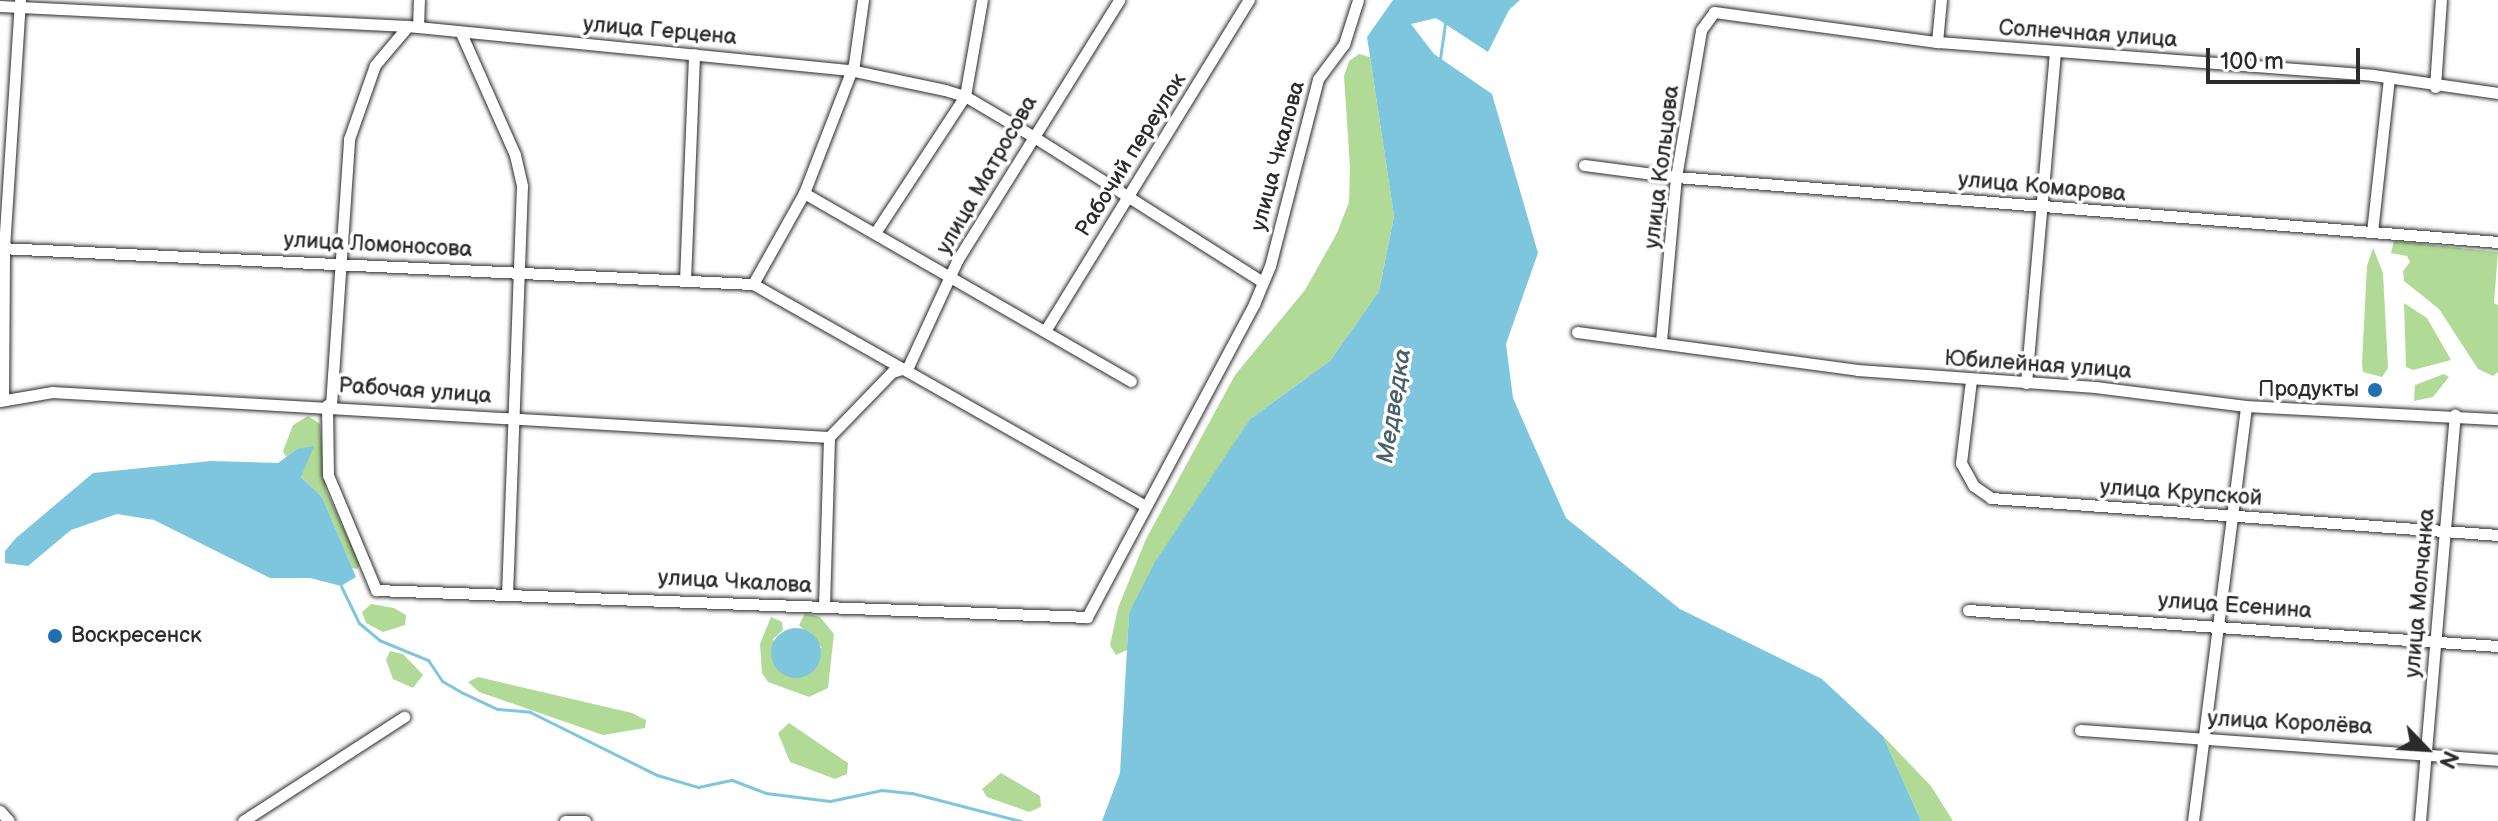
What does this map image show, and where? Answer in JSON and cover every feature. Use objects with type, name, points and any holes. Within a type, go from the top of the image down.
[{"type":"street","points":[[329,405],[354,113],[375,65],[413,26],[419,0]]},
{"type":"street","points":[[863,0],[858,54],[804,193],[753,284],[1146,506]]},
{"type":"street","points":[[875,233],[965,96],[982,0]]},
{"type":"street","name":"улица Матросова","points":[[829,437],[900,369],[908,367],[952,278],[958,259],[1031,135],[1119,0]]},
{"type":"street","name":"Рабочий переулок","points":[[1045,331],[1249,0]]},
{"type":"street","name":"улица Чкалова","points":[[329,405],[328,475],[376,590],[507,591],[998,616],[1092,614],[1146,506],[1157,494],[1270,266],[1318,79],[1344,44],[1358,0]]},
{"type":"street","points":[[1937,42],[1941,0]]},
{"type":"street","points":[[2435,87],[2441,0]]},
{"type":"street","points":[[2,401],[2,248],[20,3]]},
{"type":"street","name":"улица Герцена","points":[[0,6],[20,3],[413,26],[850,70],[965,96],[1261,281]]},
{"type":"street","name":"Солнечная улица","points":[[1723,11],[1937,42],[2389,78],[2435,87],[2498,93]]},
{"type":"street","name":"улица Кольцова","points":[[1661,341],[1676,177],[1701,30],[1706,18],[1723,11]]},
{"type":"street","points":[[461,33],[520,172],[521,273],[507,591]]},
{"type":"street","points":[[2026,383],[2055,51]]},
{"type":"street","points":[[685,280],[694,54]]},
{"type":"street","points":[[2372,232],[2389,78]]},
{"type":"street","name":"улица Комарова","points":[[1584,165],[1676,177],[2498,242]]},
{"type":"street","points":[[804,193],[1131,381]]},
{"type":"street","name":"улица Ломоносова","points":[[2,248],[753,284]]},
{"type":"street","name":"Юбилейная улица","points":[[1577,332],[1857,370],[2026,383],[2246,406],[2498,419]]},
{"type":"street","name":"улица Крупской","points":[[1971,380],[1961,463],[1974,486],[1991,498],[2232,518],[2498,535]]},
{"type":"street","name":"Рабочая улица","points":[[2,401],[52,392],[329,405],[829,437]]},
{"type":"street","points":[[2193,821],[2246,406]]},
{"type":"street","name":"улица Молчанка","points":[[2420,821],[2455,415]]},
{"type":"street","points":[[824,606],[829,437]]},
{"type":"street","name":"улица Есенина","points":[[1968,610],[2436,639],[2498,646]]},
{"type":"street","points":[[243,821],[404,717]]},
{"type":"street","name":"улица Королёва","points":[[2080,730],[2425,751],[2498,760]]},
{"type":"street","points":[[0,811],[9,821]]},
{"type":"street","points":[[567,820],[585,821]]},
{"type":"green space","points":[[1359,54],[1370,57],[1394,216],[1379,291],[1330,361],[1250,419],[1129,613],[1127,650],[1116,655],[1110,645],[1118,608],[1146,539],[1235,375],[1305,290],[1337,233],[1349,202],[1344,76],[1349,61]]},
{"type":"green space","points":[[2394,241],[2498,252],[2494,303],[2498,305],[2498,372],[2493,376],[2478,369],[2439,309],[2404,281],[2403,271],[2410,262],[2407,256],[2391,253]]},
{"type":"green space","points":[[2373,248],[2383,273],[2388,368],[2382,377],[2363,372],[2362,362],[2367,266]]},
{"type":"green space","points":[[2404,303],[2427,318],[2451,360],[2413,370],[2406,367]]},
{"type":"green space","points":[[2444,374],[2449,377],[2433,397],[2414,401],[2415,385]]},
{"type":"green space","points":[[308,416],[320,424],[326,490],[360,564],[357,569],[352,568],[322,497],[301,477],[304,462],[297,449],[286,457],[283,451],[293,425]]},
{"type":"green space","points":[[371,604],[394,608],[406,615],[405,625],[383,632],[366,623],[362,612]]},
{"type":"green space","points":[[805,613],[820,617],[834,634],[828,688],[809,697],[768,682],[762,673],[760,644],[771,617],[782,622],[783,630],[772,640],[822,648],[799,625]]},
{"type":"green space","points":[[390,651],[403,654],[423,675],[413,688],[393,679],[386,660]]},
{"type":"green space","points":[[478,677],[632,713],[646,720],[645,728],[603,735],[479,692],[468,682]]},
{"type":"green space","points":[[789,723],[848,763],[847,774],[835,779],[790,762],[778,733]]},
{"type":"green space","points":[[1883,736],[1931,786],[1953,821],[1921,821]]},
{"type":"green space","points":[[1001,773],[1040,796],[1041,807],[1029,812],[987,797],[982,789]]},
{"type":"water","points":[[1393,0],[1520,0],[1509,10],[1488,52],[1436,18],[1411,24],[1434,54],[1492,94],[1538,253],[1506,344],[1513,398],[1566,518],[1680,609],[1822,679],[1883,736],[1921,821],[1102,821],[1120,773],[1129,613],[1155,562],[1250,419],[1330,361],[1379,291],[1394,216],[1367,37]]},
{"type":"water","points":[[314,446],[301,477],[322,497],[356,577],[341,586],[310,578],[270,578],[154,520],[117,514],[71,530],[28,566],[5,563],[5,551],[16,538],[93,473],[211,461],[278,463],[297,449]]},
{"type":"water","points":[[796,628],[814,635],[821,653],[814,671],[796,678],[778,671],[771,653],[778,635]]},
{"type":"waterway","name":"Медведка","points":[[1440,59],[1445,23]]},
{"type":"waterway","points":[[341,586],[359,623],[379,640],[428,660],[442,681],[498,709],[530,712],[657,775],[698,787],[732,780],[766,793],[830,801],[882,790],[912,793],[1020,821]]},
{"type":"place","name":"Продукты","points":[[2375,390]]},
{"type":"place","name":"Воскресенск","points":[[55,636]]}]
